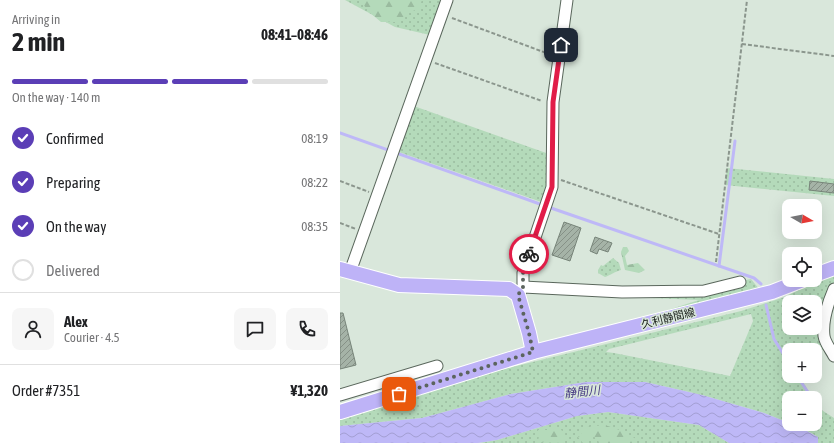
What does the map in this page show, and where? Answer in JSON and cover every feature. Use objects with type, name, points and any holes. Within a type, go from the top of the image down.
[{"type":"main road","points":[[822,272],[834,268]]},
{"type":"main road","points":[[345,270],[399,285],[509,289],[520,291],[533,352]]},
{"type":"main road","name":"久利静間線","points":[[340,412],[533,352],[772,292],[784,287]]},
{"type":"street","points":[[345,270],[364,232],[378,195],[447,0]]},
{"type":"street","points":[[567,0],[553,105],[552,187],[523,273],[520,291],[704,291],[740,282]]},
{"type":"street","points":[[834,289],[826,311],[824,337],[834,356]]},
{"type":"street","points":[[340,395],[437,366]]},
{"type":"path","points":[[716,262],[747,0]]},
{"type":"path","points":[[442,14],[559,58]]},
{"type":"path","points":[[742,44],[834,56]]},
{"type":"path","points":[[426,59],[553,105]]},
{"type":"path","points":[[552,176],[719,234]]},
{"type":"path","points":[[340,181],[378,195]]},
{"type":"path","points":[[340,223],[364,232]]},
{"type":"green space","points":[[345,0],[443,0],[430,35],[395,27]]},
{"type":"green space","points":[[360,0],[422,0],[418,9],[410,12],[398,22],[381,22],[369,12]]},
{"type":"green space","points":[[411,105],[549,154],[550,180],[544,203],[396,151]]},
{"type":"green space","points":[[727,168],[834,179],[834,196],[725,185]]},
{"type":"green space","points":[[623,247],[627,247],[629,251],[625,256],[627,265],[638,263],[645,270],[639,273],[625,270],[621,252]]},
{"type":"green space","points":[[613,258],[619,263],[621,270],[605,277],[598,273],[601,265],[603,266]]},
{"type":"green space","points":[[834,273],[834,282],[824,308],[824,349],[822,350],[822,343],[782,343],[782,383],[803,383],[809,391],[782,391],[782,420],[764,413],[702,395],[645,382],[586,382],[511,394],[422,418],[340,426],[340,416],[443,384],[741,311],[782,298],[782,335],[822,335],[822,295],[788,295],[805,287],[822,287],[822,279]],"holes":[[[751,314],[753,321],[730,376],[606,352],[609,349]]]},
{"type":"green space","points":[[751,279],[759,289],[727,299],[665,311],[699,300],[626,297],[704,288]]},
{"type":"green space","points":[[822,410],[834,418],[834,443],[818,443],[818,437],[808,431],[822,431]]},
{"type":"green space","points":[[608,412],[699,425],[729,443],[478,443],[497,440],[577,416]]},
{"type":"green space","points":[[605,425],[622,431],[638,440],[634,443],[599,443],[598,440],[592,435],[583,443],[578,437],[587,427]]},
{"type":"green space","points":[[556,428],[563,431],[564,443],[538,442],[538,430],[551,430]]},
{"type":"water","name":"静間川","points":[[586,382],[645,382],[702,395],[764,413],[782,420],[782,431],[807,431],[818,437],[818,443],[729,443],[699,425],[608,412],[577,416],[497,440],[478,443],[340,443],[340,426],[422,418],[511,394]]},
{"type":"building","points":[[810,181],[834,184],[834,193],[809,190]]},
{"type":"building","points":[[564,222],[581,228],[570,261],[552,255]]},
{"type":"building","points":[[595,237],[612,243],[608,252],[599,249],[597,254],[590,251]]},
{"type":"building","points":[[340,313],[343,313],[356,365],[340,369]]},
{"type":"waterway","points":[[340,133],[754,278],[761,284]]},
{"type":"waterway","points":[[719,266],[735,141]]},
{"type":"waterway","points":[[766,305],[774,339],[782,352]]},
{"type":"waterway","points":[[802,383],[807,391]]},
{"type":"way so far","points":[[399,394],[533,352],[518,295],[523,287],[523,273],[529,254]]},
{"type":"route","points":[[529,254],[552,187],[553,102],[561,45]]}]
